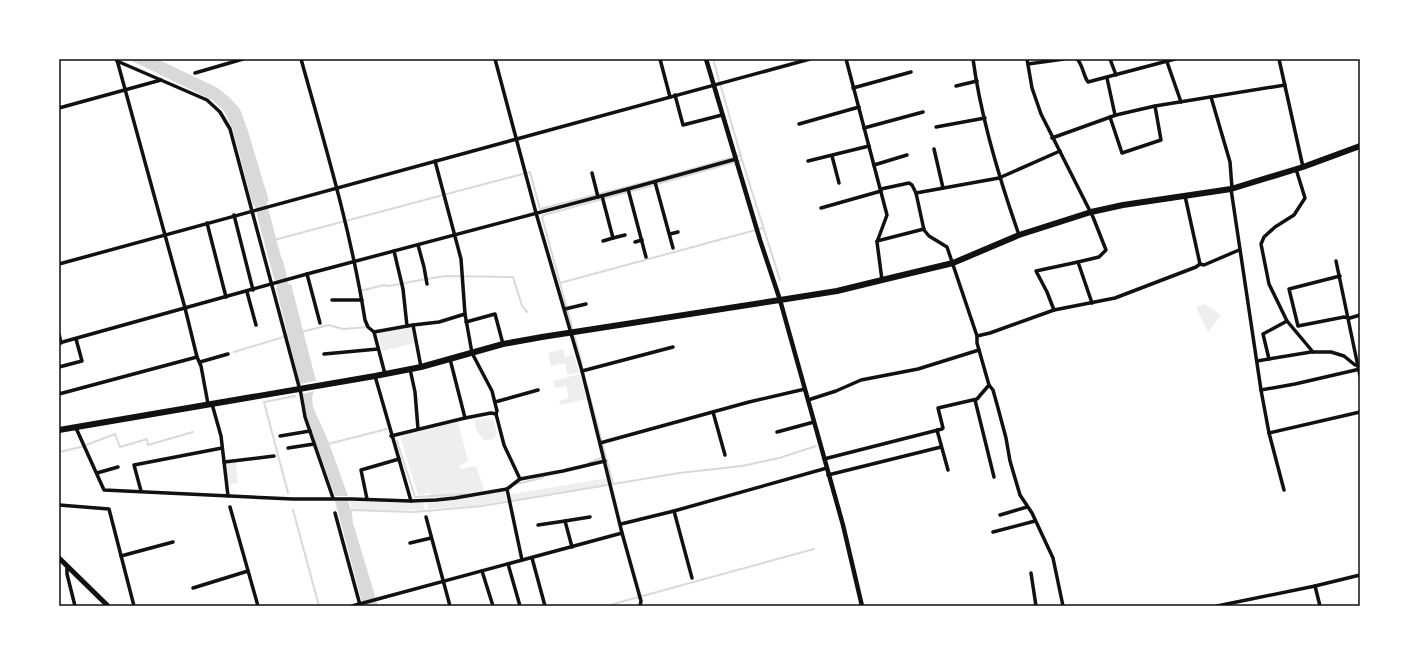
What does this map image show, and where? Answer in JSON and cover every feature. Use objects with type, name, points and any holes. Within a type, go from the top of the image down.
[{"type":"highway","points":[[59,430],[375,376],[410,369],[503,344],[837,291],[953,263],[1019,235],[1091,212],[1123,205],[1232,188],[1303,167],[1360,146]]},
{"type":"main road","points":[[59,558],[108,606]]},
{"type":"street","points":[[196,73],[243,59]]},
{"type":"street","points":[[302,59],[355,262],[365,320],[368,327],[374,332],[385,374]]},
{"type":"street","points":[[495,59],[536,213],[582,371],[622,534],[641,601],[640,606]]},
{"type":"street","points":[[660,59],[670,97]]},
{"type":"street","points":[[706,59],[760,240],[780,300],[843,525],[862,606]]},
{"type":"street","points":[[59,264],[336,187],[810,59]]},
{"type":"street","points":[[846,59],[887,215],[877,240],[882,280]]},
{"type":"street","points":[[973,59],[999,178],[1019,235]]},
{"type":"street","points":[[1026,59],[1032,88],[1041,114],[1091,212],[1106,250],[1099,257],[1036,270],[1054,310]]},
{"type":"street","points":[[1028,64],[1064,59]]},
{"type":"street","points":[[1077,59],[1081,63],[1085,78],[1088,82],[1175,59]]},
{"type":"street","points":[[1110,59],[1116,75]]},
{"type":"street","points":[[1279,59],[1303,167]]},
{"type":"street","points":[[117,60],[207,100],[220,112],[230,129],[286,336],[302,389],[303,410],[333,498]]},
{"type":"street","points":[[117,60],[197,357],[200,362],[210,404],[221,436],[228,496]]},
{"type":"street","points":[[1167,60],[1181,102]]},
{"type":"street","points":[[854,88],[911,72]]},
{"type":"street","points":[[1107,78],[1115,115]]},
{"type":"street","points":[[59,108],[161,80]]},
{"type":"street","points":[[956,86],[977,81]]},
{"type":"street","points":[[1052,138],[1115,115],[1155,106],[1286,85]]},
{"type":"street","points":[[675,95],[683,125],[722,115]]},
{"type":"street","points":[[1211,97],[1230,162],[1239,250],[1261,390],[1269,433],[1284,490]]},
{"type":"street","points":[[1110,117],[1122,153],[1161,140],[1155,106]]},
{"type":"street","points":[[799,124],[858,107]]},
{"type":"street","points":[[864,128],[923,112]]},
{"type":"street","points":[[936,127],[985,118]]},
{"type":"street","points":[[808,161],[868,146]]},
{"type":"street","points":[[934,149],[943,188]]},
{"type":"street","points":[[916,193],[999,178],[1060,151]]},
{"type":"street","points":[[874,165],[907,155]]},
{"type":"street","points":[[832,156],[839,183]]},
{"type":"street","points":[[59,334],[60,343],[76,339],[307,274],[655,182],[736,159]]},
{"type":"street","points":[[435,161],[461,258],[465,314],[472,353],[488,382],[495,402],[496,414],[504,445],[520,479]]},
{"type":"street","points":[[1296,169],[1305,198],[1294,215],[1264,236],[1262,244],[1269,284],[1287,320],[1313,352]]},
{"type":"street","points":[[592,173],[613,238]]},
{"type":"street","points":[[655,182],[673,248]]},
{"type":"street","points":[[821,208],[881,190],[909,183],[912,185],[916,193],[924,229],[929,236],[947,247],[953,263],[977,336],[977,343],[989,385],[993,390],[1020,495],[1035,520],[1053,558],[1063,606]]},
{"type":"street","points":[[628,189],[646,257]]},
{"type":"street","points":[[1185,196],[1200,264]]},
{"type":"street","points":[[234,215],[253,290]]},
{"type":"street","points":[[207,223],[226,297]]},
{"type":"street","points":[[877,240],[924,229]]},
{"type":"street","points":[[670,234],[678,232]]},
{"type":"street","points":[[603,241],[625,235]]},
{"type":"street","points":[[635,242],[642,240]]},
{"type":"street","points":[[418,245],[427,284]]},
{"type":"street","points":[[977,336],[990,333],[1054,310],[1115,298],[1239,250]]},
{"type":"street","points":[[394,251],[403,289],[407,326]]},
{"type":"street","points":[[1336,261],[1360,376]]},
{"type":"street","points":[[1078,262],[1092,302]]},
{"type":"street","points":[[307,274],[320,323]]},
{"type":"street","points":[[1340,276],[1289,289],[1298,326],[1344,317],[1348,318],[1360,316]]},
{"type":"street","points":[[247,292],[256,325]]},
{"type":"street","points":[[332,300],[362,300]]},
{"type":"street","points":[[565,309],[586,304]]},
{"type":"street","points":[[374,332],[439,322],[465,314]]},
{"type":"street","points":[[466,322],[495,314],[503,344]]},
{"type":"street","points":[[1269,359],[1263,334],[1287,320]]},
{"type":"street","points":[[413,325],[421,366]]},
{"type":"street","points":[[59,367],[82,361],[76,339]]},
{"type":"street","points":[[582,371],[674,347]]},
{"type":"street","points":[[324,354],[378,349]]},
{"type":"street","points":[[808,400],[836,391],[862,380],[918,369],[979,350]]},
{"type":"street","points":[[1257,361],[1313,352],[1330,352],[1344,356],[1359,368]]},
{"type":"street","points":[[200,362],[228,354]]},
{"type":"street","points":[[59,393],[197,357]]},
{"type":"street","points":[[450,358],[465,418]]},
{"type":"street","points":[[1261,390],[1295,384],[1359,368]]},
{"type":"street","points":[[410,369],[415,392],[418,429]]},
{"type":"street","points":[[375,376],[391,436],[411,501]]},
{"type":"street","points":[[824,459],[943,428],[938,408],[975,400],[989,385]]},
{"type":"street","points":[[600,443],[805,389]]},
{"type":"street","points":[[495,402],[538,390]]},
{"type":"street","points":[[975,400],[994,477]]},
{"type":"street","points":[[713,412],[725,455]]},
{"type":"street","points":[[1269,433],[1360,412]]},
{"type":"street","points":[[391,436],[465,418],[491,413],[496,414]]},
{"type":"street","points":[[777,432],[814,422]]},
{"type":"street","points":[[76,428],[104,490],[293,499],[333,498],[411,501],[455,498],[507,489],[520,479],[605,461]]},
{"type":"street","points":[[937,430],[948,470]]},
{"type":"street","points":[[280,436],[310,431]]},
{"type":"street","points":[[288,448],[314,444]]},
{"type":"street","points":[[828,475],[941,447]]},
{"type":"street","points":[[141,491],[134,466],[222,448]]},
{"type":"street","points":[[224,462],[274,456]]},
{"type":"street","points":[[367,499],[360,470],[399,459]]},
{"type":"street","points":[[97,473],[118,467]]},
{"type":"street","points":[[620,524],[674,511],[827,468]]},
{"type":"street","points":[[507,489],[522,560]]},
{"type":"street","points":[[59,505],[109,509],[134,606]]},
{"type":"street","points":[[230,506],[258,606]]},
{"type":"street","points":[[1000,514],[1028,507]]},
{"type":"street","points":[[674,511],[692,578]]},
{"type":"street","points":[[335,513],[360,605]]},
{"type":"street","points":[[426,517],[450,606]]},
{"type":"street","points":[[538,526],[590,517]]},
{"type":"street","points":[[993,532],[1035,520]]},
{"type":"street","points":[[565,521],[572,547]]},
{"type":"street","points":[[352,606],[622,534]]},
{"type":"street","points":[[410,543],[431,538]]},
{"type":"street","points":[[122,556],[173,542]]},
{"type":"street","points":[[532,558],[546,606]]},
{"type":"street","points":[[508,564],[520,606]]},
{"type":"street","points":[[67,566],[67,574],[75,606]]},
{"type":"street","points":[[193,588],[248,571]]},
{"type":"street","points":[[482,571],[493,606]]},
{"type":"street","points":[[1031,573],[1036,606],[1034,606]]},
{"type":"street","points":[[1217,606],[1315,586],[1360,575]]},
{"type":"street","points":[[1315,586],[1320,606]]},
{"type":"shaded area","points":[[128,59],[157,59],[216,87],[229,97],[240,109],[269,201],[253,206],[233,130],[224,111],[212,100]]},
{"type":"shaded area","points":[[269,212],[286,276],[274,279],[257,215]]},
{"type":"shaded area","points":[[291,284],[316,381],[300,384],[276,288]]},
{"type":"shaded area","points":[[1205,304],[1221,315],[1208,332],[1196,307]]},
{"type":"shaded area","points":[[411,327],[415,343],[382,351],[378,334]]},
{"type":"shaded area","points":[[563,349],[565,357],[574,355],[579,372],[568,375],[565,363],[551,366],[548,353]]},
{"type":"shaded area","points":[[580,374],[586,399],[560,405],[559,401],[569,398],[566,386],[555,388],[553,381]]},
{"type":"shaded area","points":[[314,391],[312,397],[313,407],[329,443],[348,496],[335,496],[306,416],[303,394]]},
{"type":"shaded area","points":[[489,418],[494,421],[497,434],[493,439],[484,440],[476,430],[475,420]]},
{"type":"shaded area","points":[[458,422],[468,461],[460,466],[460,469],[476,466],[485,493],[431,499],[430,493],[418,495],[400,436]]},
{"type":"shaded area","points":[[236,462],[238,483],[227,485],[224,463]]},
{"type":"shaded area","points":[[607,478],[609,484],[509,501],[508,495]]},
{"type":"shaded area","points":[[505,491],[507,500],[481,505],[428,509],[427,502],[456,500]]},
{"type":"shaded area","points":[[335,501],[348,501],[352,513],[353,523],[378,606],[363,606]]},
{"type":"shaded area","points":[[349,501],[423,503],[425,510],[353,510]]},
{"type":"waterway","points":[[713,59],[742,160],[780,280]]},
{"type":"waterway","points":[[274,240],[530,172],[540,209],[654,180],[741,155]]},
{"type":"waterway","points":[[582,364],[542,217],[544,215],[742,160]]},
{"type":"waterway","points":[[257,189],[267,229]]},
{"type":"waterway","points":[[560,283],[763,228]]},
{"type":"waterway","points":[[277,262],[287,302]]},
{"type":"waterway","points":[[360,291],[384,285],[389,286],[445,276],[513,277],[522,306],[527,312]]},
{"type":"waterway","points":[[301,332],[329,325],[343,329],[368,327]]},
{"type":"waterway","points":[[234,352],[290,335]]},
{"type":"waterway","points":[[587,386],[613,484]]},
{"type":"waterway","points":[[288,493],[264,402],[295,396]]},
{"type":"waterway","points":[[328,444],[387,429]]},
{"type":"waterway","points":[[59,452],[81,447],[115,434],[120,447],[147,439],[148,445],[193,432]]},
{"type":"waterway","points":[[397,441],[415,497],[466,494]]},
{"type":"waterway","points":[[349,510],[414,512],[482,506],[679,473],[742,466],[779,458],[816,446]]},
{"type":"waterway","points":[[589,463],[603,457]]},
{"type":"waterway","points":[[516,484],[542,478],[545,475]]},
{"type":"waterway","points":[[293,510],[319,606]]},
{"type":"waterway","points":[[606,606],[814,549]]}]
